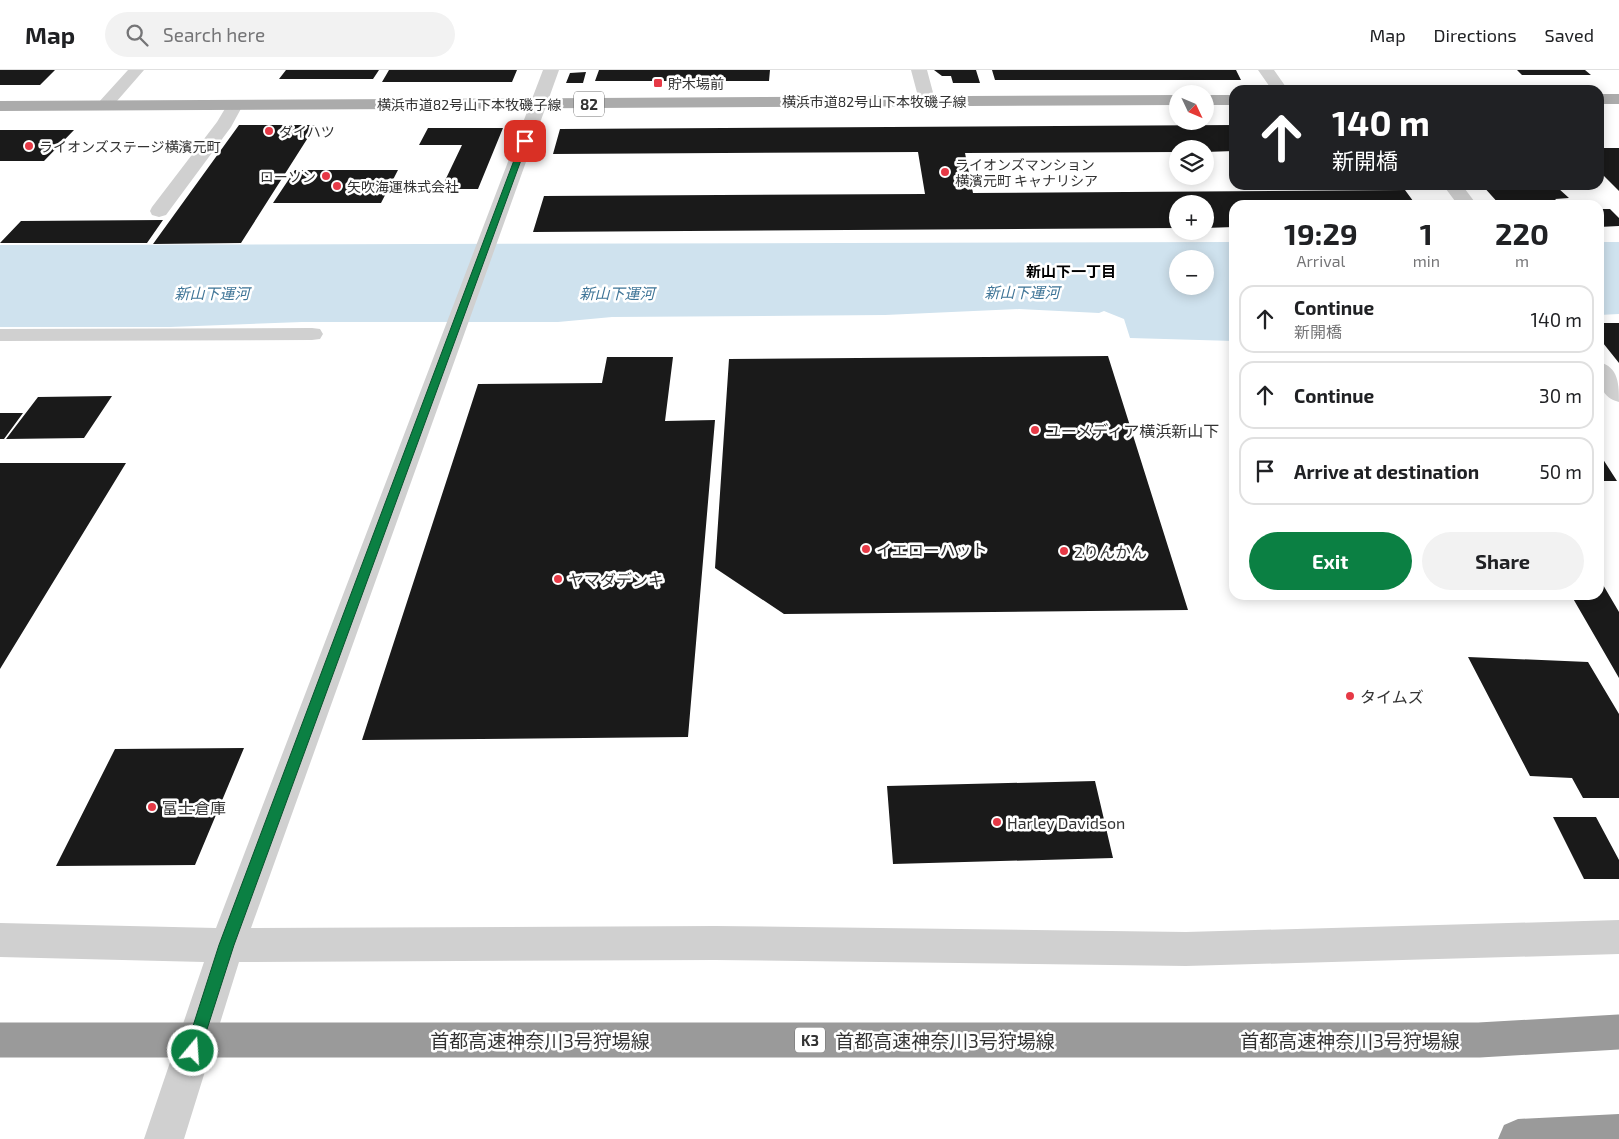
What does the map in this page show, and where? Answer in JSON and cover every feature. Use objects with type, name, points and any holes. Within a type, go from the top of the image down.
[{"type":"highway","name":"首都高速神奈川3号狩場線","points":[[0,1040],[1479,1040],[1619,1032]]},
{"type":"highway","points":[[1518,1139],[1619,1134]]},
{"type":"main road","points":[[1604,100],[1619,99]]},
{"type":"main road","name":"横浜市道82号山下本牧磯子線","points":[[0,106],[1169,100]]},
{"type":"main road","points":[[1214,100],[1229,100]]},
{"type":"street","points":[[104,106],[136,70]]},
{"type":"street","points":[[164,1139],[227,945],[551,70]]},
{"type":"street","points":[[919,70],[927,100]]},
{"type":"street","points":[[1266,70],[1276,85]]},
{"type":"street","points":[[159,211],[225,123],[235,105]]},
{"type":"street","points":[[1456,190],[1464,200]]},
{"type":"street","points":[[0,335],[312,334]]},
{"type":"street","points":[[1604,375],[1619,394]]},
{"type":"street","points":[[0,940],[227,945],[715,943],[1186,950],[1619,937]]},
{"type":"water","name":"新山下運河","points":[[1229,242],[1229,341],[1130,338],[1124,319],[1104,311],[1099,313],[1019,309],[885,315],[612,317],[558,322],[302,322],[170,327],[0,327],[0,245]]},
{"type":"water","points":[[1604,242],[1619,242],[1619,314],[1604,315]]},
{"type":"building","points":[[0,70],[55,70],[40,85],[0,85]]},
{"type":"building","points":[[286,70],[379,70],[373,79],[279,79]]},
{"type":"building","points":[[389,70],[517,70],[512,82],[382,82]]},
{"type":"building","points":[[599,70],[770,70],[769,81],[595,81]]},
{"type":"building","points":[[934,70],[976,70],[980,83],[953,83],[951,76],[942,76]]},
{"type":"building","points":[[992,70],[1236,70],[1241,80],[995,80]]},
{"type":"building","points":[[1517,70],[1585,70],[1591,75],[1522,75]]},
{"type":"building","points":[[586,72],[583,83],[566,83],[570,73]]},
{"type":"building","points":[[239,125],[316,125],[241,243],[153,244]]},
{"type":"building","name":"ライオンズマンション 横濱元町 キャナリシア","points":[[1169,125],[1169,130],[1214,130],[1214,125],[1229,125],[1229,151],[1214,152],[1214,140],[1169,140],[1169,152],[965,153],[973,193],[1405,190],[1412,200],[1229,200],[1229,227],[1214,228],[1214,195],[1169,195],[1169,228],[533,232],[544,196],[925,194],[918,152],[553,154],[560,129]]},
{"type":"building","points":[[428,128],[503,128],[478,189],[441,189],[462,145],[419,145]]},
{"type":"building","name":"ライオンズステージ横濱元町","points":[[0,130],[74,130],[44,161],[0,161]]},
{"type":"building","points":[[1604,148],[1619,148],[1619,191],[1604,176]]},
{"type":"building","name":"矢吹海運株式会社","points":[[295,170],[398,170],[381,203],[273,203]]},
{"type":"building","points":[[1486,190],[1560,190],[1569,198],[1555,199],[1556,200],[1496,200]]},
{"type":"building","points":[[1604,209],[1610,209],[1619,218],[1619,226],[1604,227]]},
{"type":"building","points":[[163,220],[147,243],[0,243],[21,221]]},
{"type":"building","points":[[1604,323],[1619,323],[1619,363],[1604,344]]},
{"type":"building","points":[[1108,356],[1188,610],[784,614],[715,568],[729,359]]},
{"type":"building","name":"ヤマダデンキ","points":[[607,357],[673,357],[665,421],[715,420],[688,737],[362,740],[478,384],[602,383]]},
{"type":"building","points":[[112,396],[84,438],[6,439],[38,397]]},
{"type":"building","points":[[0,413],[23,413],[4,439],[0,439]]},
{"type":"building","points":[[1604,461],[1617,481],[1604,481]]},
{"type":"building","points":[[0,463],[126,463],[0,669]]},
{"type":"building","points":[[1604,586],[1619,612],[1619,678],[1574,600],[1604,600]]},
{"type":"building","points":[[1468,657],[1588,662],[1619,714],[1619,798],[1583,798],[1572,778],[1530,776]]},
{"type":"building","name":"富士倉庫","points":[[244,748],[195,865],[56,866],[115,749]]},
{"type":"building","name":"Harley Davidson","points":[[1095,781],[1113,858],[893,864],[887,786]]},
{"type":"building","points":[[1553,817],[1596,817],[1619,860],[1619,879],[1584,879]]},
{"type":"place","name":"貯木場前","points":[[658,83]]},
{"type":"place","name":"ダイハツ","points":[[269,131]]},
{"type":"place","name":"ライオンズステージ横濱元町","points":[[29,146]]},
{"type":"place","name":"ライオンズマンション 横濱元町 キャナリシア","points":[[945,172]]},
{"type":"place","name":"ローソン","points":[[326,176]]},
{"type":"place","name":"矢吹海運株式会社","points":[[337,186]]},
{"type":"place","name":"ユーメディア横浜新山下","points":[[1035,430]]},
{"type":"place","name":"イエローハット","points":[[866,549]]},
{"type":"place","name":"2りんかん","points":[[1064,551]]},
{"type":"place","name":"ヤマダデンキ","points":[[558,579]]},
{"type":"place","name":"タイムズ","points":[[1350,696]]},
{"type":"place","name":"富士倉庫","points":[[152,807]]},
{"type":"place","name":"Harley Davidson","points":[[997,822]]},
{"type":"district","name":"新山下一丁目","points":[[1071,271]]},
{"type":"route","points":[[193,1051],[227,945],[525,141]]}]
